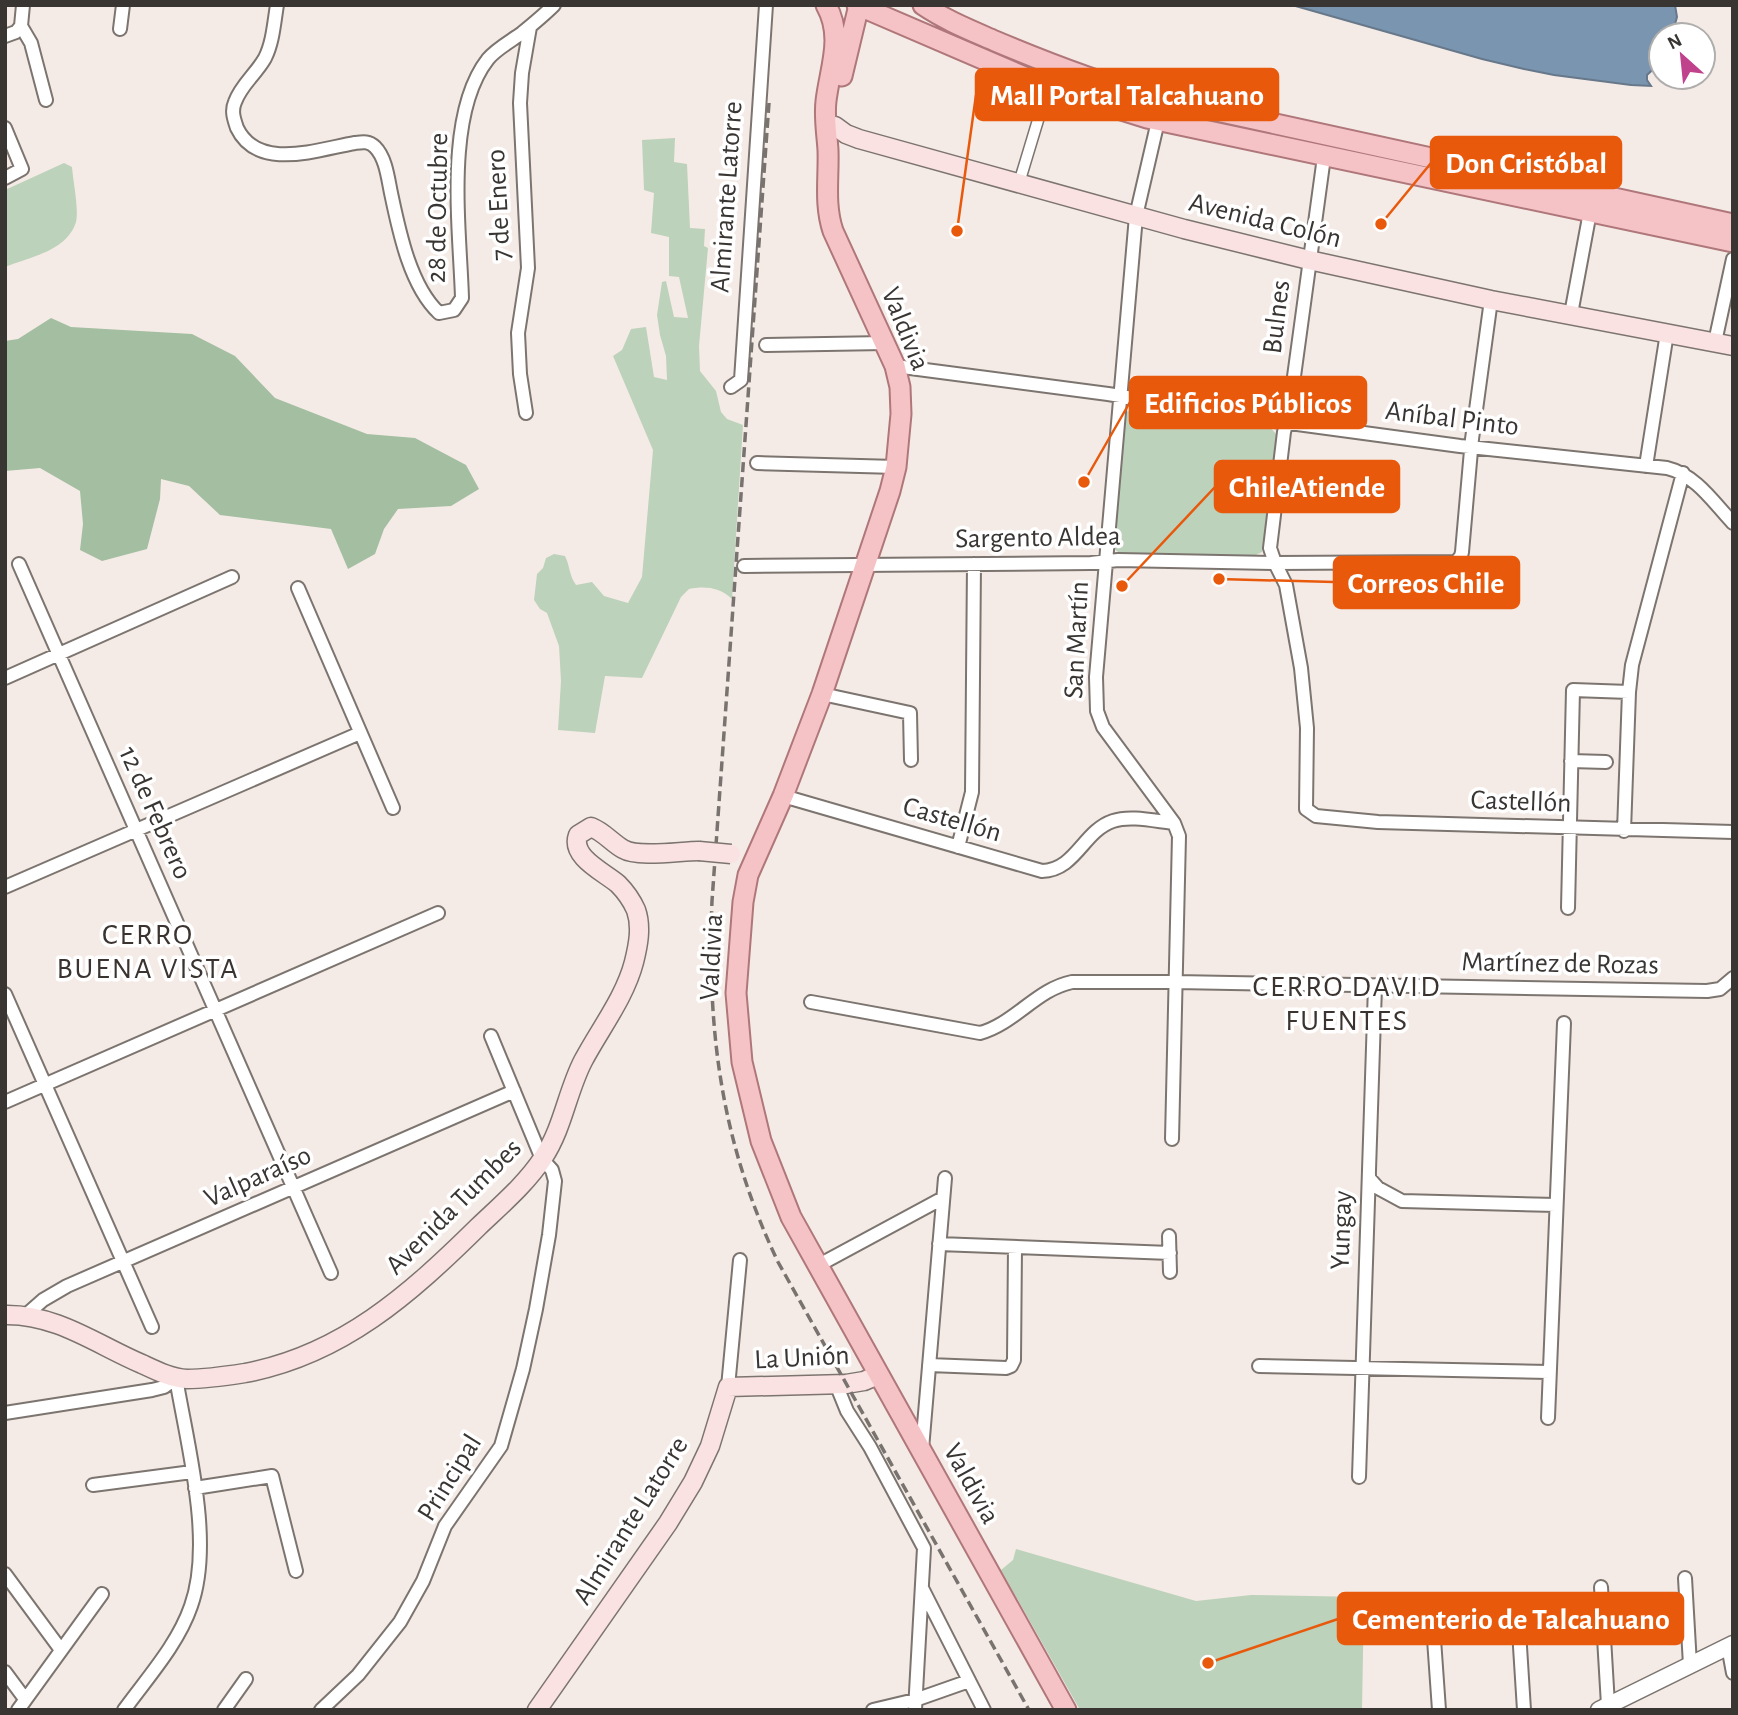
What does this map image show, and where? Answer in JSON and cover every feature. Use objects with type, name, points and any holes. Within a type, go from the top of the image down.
[{"type":"main road","name":"Valdivia","points":[[826,5],[835,27],[836,43],[826,102],[830,121],[827,210],[833,231],[895,366],[901,400],[896,467],[822,694],[783,796],[748,875],[738,958],[736,1007],[742,1062],[768,1161],[791,1217],[1066,1710]]},
{"type":"main road","points":[[923,5],[948,20],[1057,66],[1130,91],[1616,199],[1732,230]]},
{"type":"main road","name":"Valdivia","points":[[830,121],[858,6]]},
{"type":"main road","points":[[858,6],[1048,87],[1158,121],[1590,212],[1732,230]]},
{"type":"main road","points":[[1158,121],[1179,103]]},
{"type":"main road","name":"Avenida Colón","points":[[830,121],[852,137],[1136,216],[1309,260],[1491,300],[1724,344]]},
{"type":"main road","points":[[1317,132],[1323,144],[1324,157]]},
{"type":"main road","points":[[1590,212],[1616,199]]},
{"type":"main road","name":"Avenida Tumbes","points":[[5,1315],[26,1315],[66,1327],[116,1353],[176,1378],[214,1378],[264,1369],[303,1357],[340,1340],[393,1304],[445,1259],[507,1199],[542,1160],[555,1136],[574,1080],[629,976],[638,940],[638,920],[629,898],[616,883],[582,856],[576,838],[582,831],[591,827],[629,851],[699,851],[757,857]]},
{"type":"main road","name":"La Unión","points":[[728,1387],[855,1383],[878,1375]]},
{"type":"main road","name":"Almirante Latorre","points":[[537,1710],[693,1482],[710,1446],[728,1387]]},
{"type":"street","points":[[5,36],[16,32],[21,26],[23,5]]},
{"type":"street","points":[[120,29],[122,5]]},
{"type":"street","name":"28 de Octubre","points":[[277,5],[269,48],[235,100],[232,110],[239,131],[255,148],[275,155],[355,143],[373,145],[384,163],[400,234],[412,269],[428,303],[439,313],[454,310],[462,298],[459,270],[460,143],[469,93],[489,57],[530,27]]},
{"type":"street","points":[[530,27],[554,5]]},
{"type":"street","name":"Almirante Latorre","points":[[731,387],[741,380],[766,5]]},
{"type":"street","points":[[21,26],[31,43],[46,100]]},
{"type":"street","name":"7 de Enero","points":[[526,413],[518,333],[528,268],[520,116],[522,73],[530,27]]},
{"type":"street","points":[[1019,183],[1048,87]]},
{"type":"street","name":"San Martín","points":[[1158,121],[1136,216],[1096,667],[1099,719],[1174,823],[1180,840],[1171,1139]]},
{"type":"street","points":[[5,128],[23,169],[5,177]]},
{"type":"street","name":"Bulnes","points":[[1308,812],[1306,708],[1301,668],[1286,586],[1270,548],[1324,157]]},
{"type":"street","points":[[1571,314],[1590,212]]},
{"type":"street","points":[[1724,344],[1733,259]]},
{"type":"street","points":[[1471,448],[1491,300]]},
{"type":"street","points":[[1646,466],[1667,333]]},
{"type":"street","points":[[766,345],[885,343]]},
{"type":"street","name":"Aníbal Pinto","points":[[895,366],[1471,448],[1646,466],[1683,473]]},
{"type":"street","name":"Sargento Aldea","points":[[744,566],[1451,562],[1459,560],[1462,552],[1471,448]]},
{"type":"street","points":[[757,463],[896,467]]},
{"type":"street","points":[[1624,831],[1629,692],[1637,644],[1683,473],[1733,523]]},
{"type":"street","name":"12 de Febrero","points":[[19,564],[331,1273]]},
{"type":"street","points":[[958,847],[972,792],[974,564]]},
{"type":"street","points":[[5,678],[232,578]]},
{"type":"street","points":[[298,588],[393,808]]},
{"type":"street","points":[[1568,908],[1573,690],[1629,692]]},
{"type":"street","points":[[822,694],[908,712],[911,716],[911,760]]},
{"type":"street","points":[[5,887],[360,733]]},
{"type":"street","points":[[1571,761],[1606,762]]},
{"type":"street","name":"Castellón","points":[[783,796],[1048,871],[1067,863],[1097,830],[1111,821],[1124,819],[1174,823]]},
{"type":"street","name":"Castellón","points":[[1308,812],[1316,816],[1378,822],[1733,832]]},
{"type":"street","points":[[5,1102],[438,913]]},
{"type":"street","name":"Martínez de Rozas","points":[[811,1002],[980,1033],[993,1028],[1062,984],[1176,982],[1707,991],[1720,989],[1733,978]]},
{"type":"street","name":"Yungay","points":[[1359,1477],[1375,986]]},
{"type":"street","points":[[5,994],[152,1327]]},
{"type":"street","points":[[1548,1418],[1564,1023]]},
{"type":"street","name":"Principal","points":[[321,1710],[358,1675],[400,1622],[423,1581],[445,1526],[459,1502],[501,1446],[523,1369],[550,1235],[555,1181],[550,1166],[542,1160],[491,1036]]},
{"type":"street","name":"Valparaíso","points":[[26,1315],[55,1293],[514,1091]]},
{"type":"street","points":[[1369,1173],[1369,1178],[1378,1188],[1402,1201],[1556,1205]]},
{"type":"street","points":[[921,1453],[945,1178]]},
{"type":"street","points":[[817,1266],[943,1198]]},
{"type":"street","points":[[1169,1236],[1170,1272]]},
{"type":"street","points":[[939,1244],[1170,1253]]},
{"type":"street","points":[[929,1365],[1012,1366],[1015,1247]]},
{"type":"street","name":"Almirante Latorre","points":[[728,1387],[740,1261]]},
{"type":"street","points":[[1259,1366],[1549,1372]]},
{"type":"street","points":[[5,1413],[152,1390],[164,1387],[176,1378],[195,1488],[200,1552],[196,1588],[191,1606],[173,1642],[124,1710]]},
{"type":"street","points":[[836,1384],[847,1411],[870,1447],[924,1548],[915,1705]]},
{"type":"street","points":[[93,1485],[192,1472]]},
{"type":"street","points":[[195,1488],[272,1476],[296,1571]]},
{"type":"street","points":[[5,1574],[61,1650]]},
{"type":"street","points":[[1685,1578],[1690,1665]]},
{"type":"street","points":[[1601,1587],[1604,1707],[1730,1645],[1733,1673]]},
{"type":"street","points":[[922,1588],[984,1710]]},
{"type":"street","points":[[5,1672],[21,1705],[102,1594]]},
{"type":"street","points":[[1518,1615],[1524,1710]]},
{"type":"street","points":[[1433,1625],[1439,1710]]},
{"type":"street","points":[[224,1710],[246,1679]]},
{"type":"street","points":[[873,1710],[915,1705],[969,1681]]},
{"type":"green space","points":[[675,138],[674,162],[687,164],[690,228],[705,229],[704,246],[708,248],[699,346],[700,371],[716,391],[721,412],[727,419],[743,425],[732,599],[712,588],[689,589],[681,597],[642,678],[605,676],[595,733],[558,730],[561,681],[559,646],[547,613],[540,609],[534,600],[537,574],[543,568],[546,558],[554,554],[565,556],[576,585],[592,582],[604,596],[628,603],[642,577],[653,450],[613,356],[622,350],[631,329],[646,327],[654,377],[667,380],[666,356],[657,315],[662,282],[666,281],[674,317],[688,318],[679,277],[669,276],[669,237],[651,233],[654,193],[644,190],[642,140]]},
{"type":"green space","points":[[64,163],[72,167],[76,195],[77,216],[71,232],[65,240],[46,252],[5,267],[5,190]]},
{"type":"green space","points":[[51,318],[71,327],[192,334],[235,356],[275,398],[367,434],[415,438],[466,465],[479,489],[451,506],[398,509],[384,529],[375,554],[348,569],[331,529],[220,515],[189,486],[161,479],[160,499],[147,549],[102,561],[80,550],[83,524],[80,491],[40,468],[5,471],[5,341],[18,339]]},
{"type":"green space","points":[[1136,408],[1270,427],[1276,434],[1276,439],[1262,552],[1252,557],[1122,555],[1113,548],[1123,417],[1126,412]]},
{"type":"green space","points":[[1016,1549],[1196,1601],[1251,1595],[1364,1597],[1362,1710],[1080,1710],[1001,1570],[1013,1560]]},
{"type":"water","points":[[1292,5],[1675,5],[1676,21],[1647,21],[1647,86],[1554,75],[1482,59]]},
{"type":"railway","points":[[769,103],[712,901],[712,996],[722,1086],[743,1173],[778,1262],[1029,1710]]},
{"type":"place","name":"Don Cristóbal","points":[[1381,224]]},
{"type":"place","name":"Mall Portal Talcahuano","points":[[957,231]]},
{"type":"place","name":"Edificios Públicos","points":[[1084,482]]},
{"type":"place","name":"Correos Chile","points":[[1219,579]]},
{"type":"place","name":"ChileAtiende","points":[[1122,586]]},
{"type":"place","name":"Cementerio de Talcahuano","points":[[1208,1663]]},
{"type":"district","name":"CERRO BUENA VISTA","points":[[148,952]]},
{"type":"district","name":"CERRO DAVID FUENTES","points":[[1347,1004]]}]
